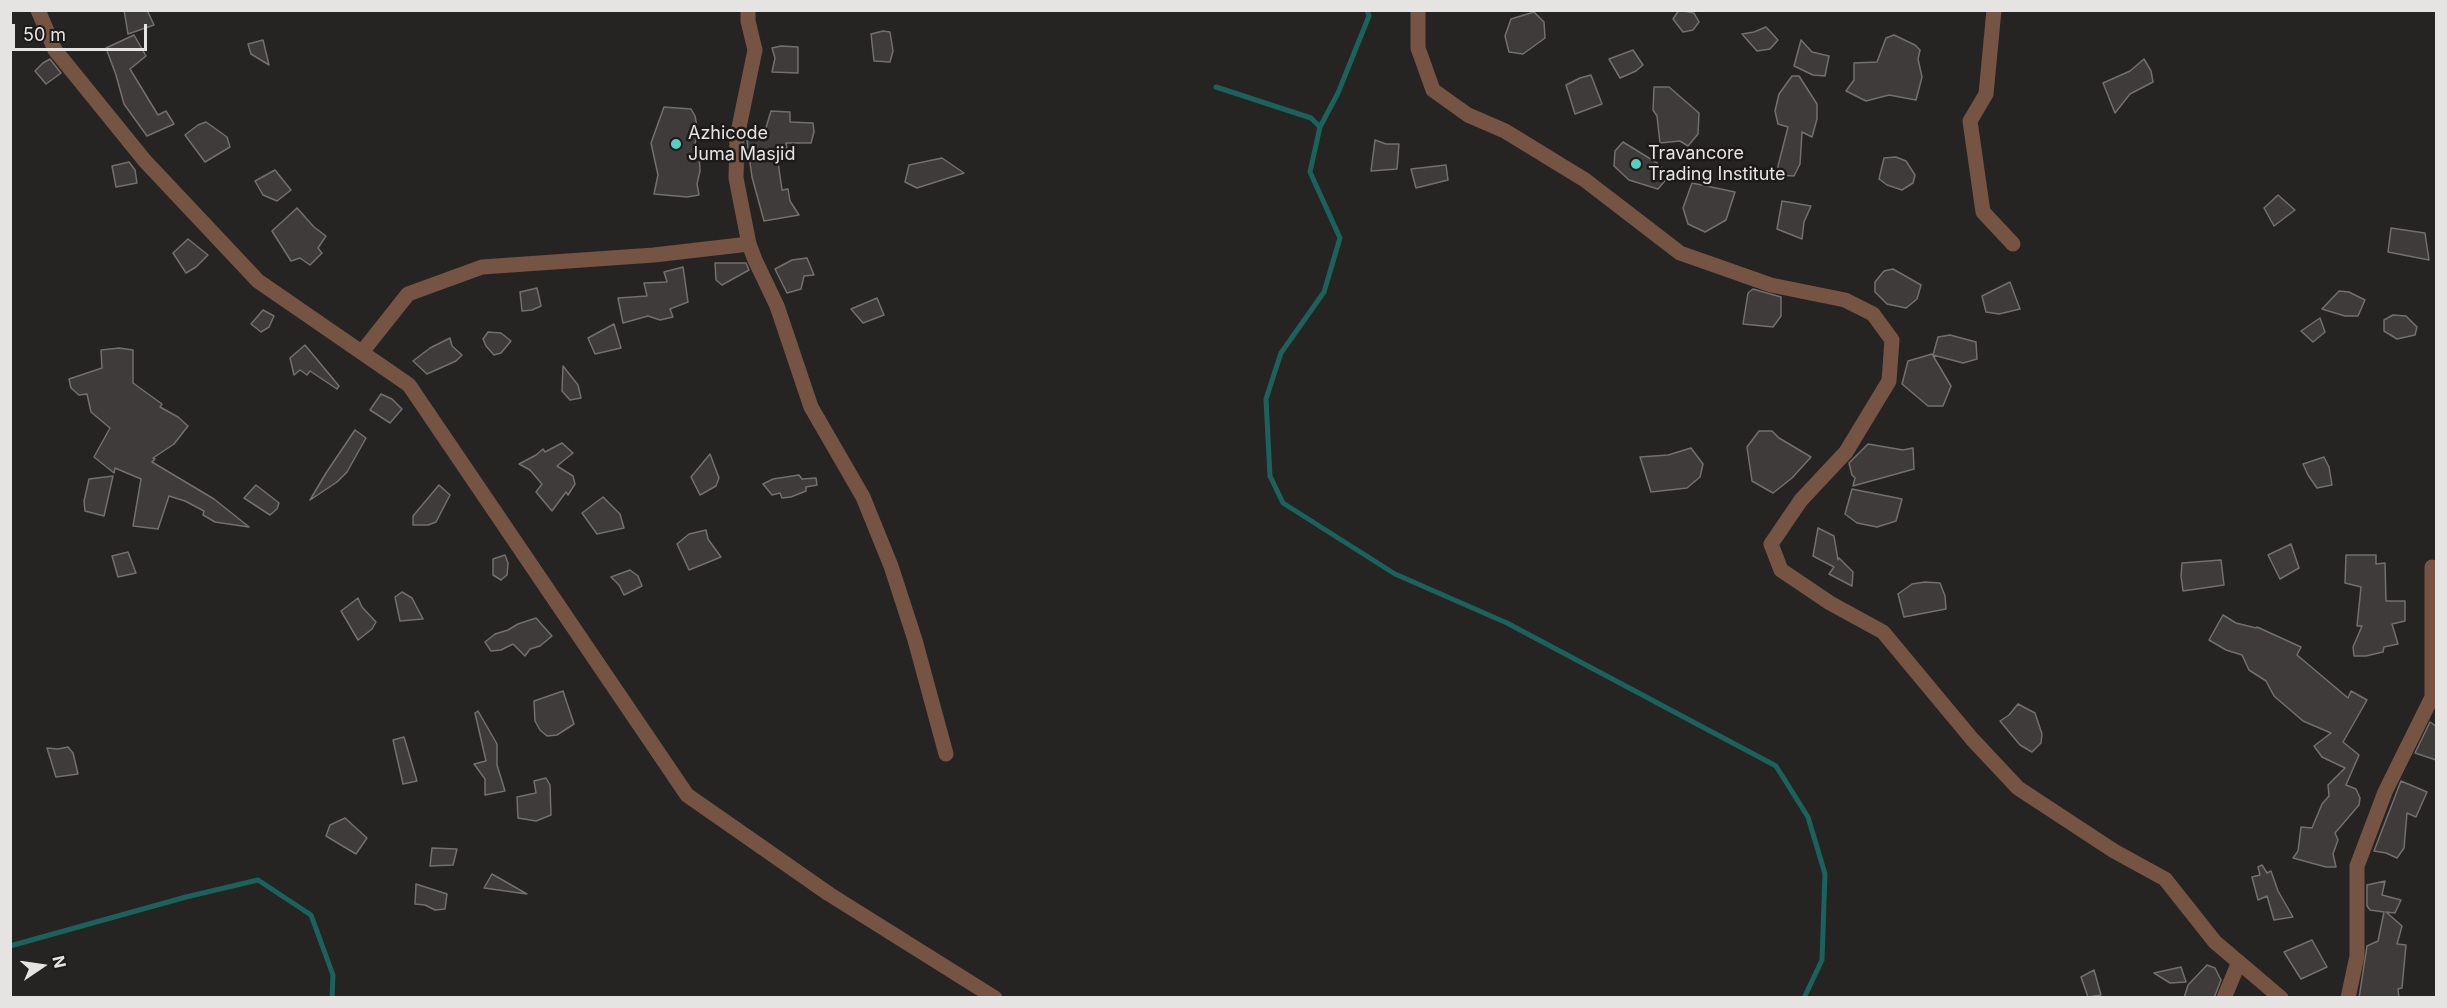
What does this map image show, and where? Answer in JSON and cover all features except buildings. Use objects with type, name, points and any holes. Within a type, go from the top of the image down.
[{"type":"street","points":[[38,10],[55,50],[145,161],[258,281],[409,385],[687,795],[829,894],[988,991],[995,998]]},
{"type":"street","points":[[748,10],[754,50],[737,136],[736,178],[749,243],[755,261],[777,306],[811,407],[863,497],[891,566],[915,640],[946,754]]},
{"type":"street","points":[[1418,10],[1418,48],[1433,90],[1468,115],[1504,131],[1585,180],[1680,253],[1771,285],[1845,300],[1873,314],[1892,340],[1888,381],[1846,452],[1801,500],[1771,544],[1781,570],[1830,603],[1883,632],[1972,739],[2018,788],[2114,851],[2165,879],[2215,942],[2281,998]]},
{"type":"street","points":[[1994,10],[1986,94],[1970,121],[1983,212],[2013,244]]},
{"type":"street","points":[[362,352],[408,294],[482,267],[654,255],[749,243]]},
{"type":"street","points":[[2348,998],[2357,956],[2358,866],[2385,792],[2433,697],[2432,567]]},
{"type":"street","points":[[2224,998],[2239,962]]},
{"type":"waterway","points":[[1216,87],[1311,118],[1320,127],[1338,93],[1369,16],[1367,10]]},
{"type":"waterway","points":[[1320,127],[1310,172],[1340,238],[1324,292],[1281,353],[1266,399],[1270,476],[1283,503],[1395,574],[1507,623],[1776,766],[1808,817],[1825,874],[1822,960],[1804,998]]},
{"type":"waterway","points":[[10,946],[186,897],[258,880],[311,915],[333,975],[332,998]]},
{"type":"place","name":"Azhicode Juma Masjid","points":[[676,144]]},
{"type":"place","name":"Travancore Trading Institute","points":[[1636,164]]}]
